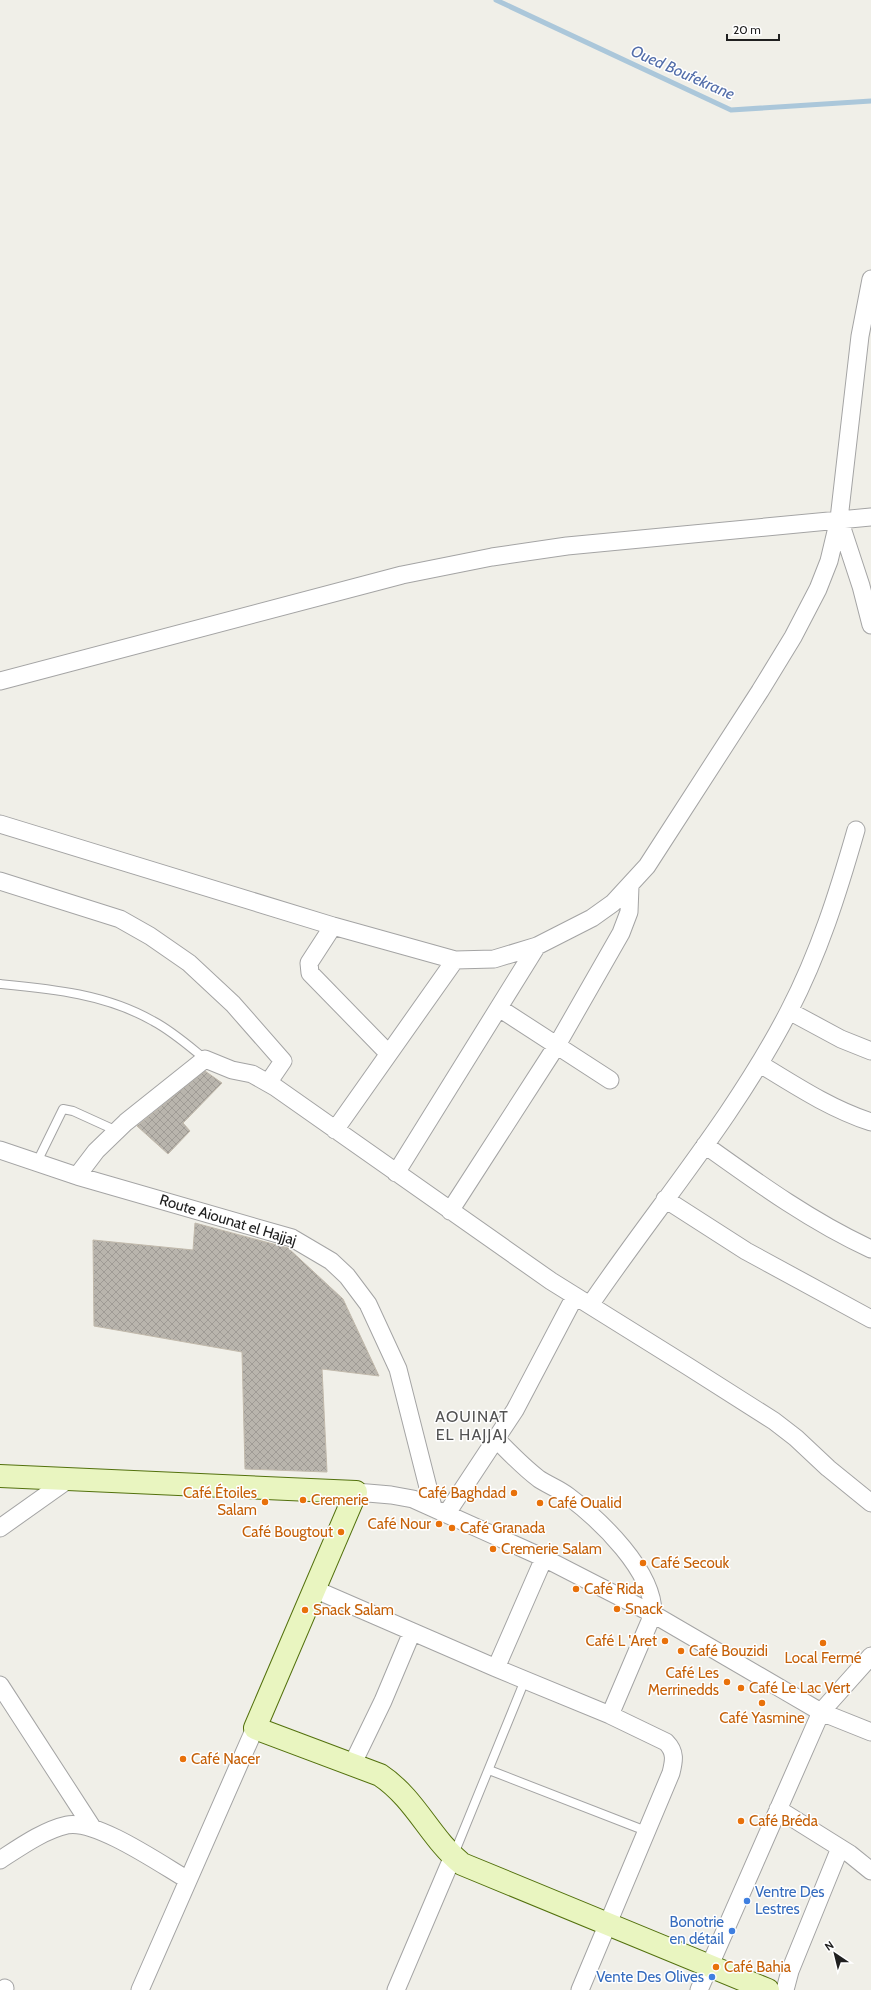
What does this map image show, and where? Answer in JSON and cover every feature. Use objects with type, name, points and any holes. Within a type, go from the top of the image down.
[{"type":"street","points":[[0,824],[333,926],[455,960],[494,959],[537,946],[592,918],[612,903],[630,886],[647,866],[760,691],[793,637],[818,589],[829,561],[839,519],[860,336],[871,279]]},
{"type":"street","points":[[0,681],[402,575],[492,557],[567,546],[871,517]]},
{"type":"street","points":[[839,519],[861,586],[871,624]]},
{"type":"street","points":[[590,1305],[705,1145],[760,1064],[790,1011],[826,929],[856,830]]},
{"type":"street","points":[[0,881],[120,919],[150,936],[189,963],[233,1004],[284,1061],[268,1083]]},
{"type":"street","points":[[450,1211],[557,1045],[624,927],[629,912],[630,886]]},
{"type":"street","points":[[333,926],[309,963],[310,973],[388,1053]]},
{"type":"street","points":[[396,1173],[537,946]]},
{"type":"street","points":[[335,1130],[455,960]]},
{"type":"street","points":[[499,1008],[610,1080]]},
{"type":"street","points":[[790,1011],[841,1039],[871,1051]]},
{"type":"street","points":[[76,1176],[96,1151],[117,1131],[205,1058],[232,1070],[252,1074],[268,1083],[450,1211],[575,1296],[690,1366],[774,1421],[796,1438],[828,1468],[871,1503]]},
{"type":"street","points":[[760,1064],[811,1095],[847,1114],[871,1122]]},
{"type":"street","points":[[705,1145],[765,1188],[834,1230],[871,1249]]},
{"type":"street","name":"Route Aiounat el Hajjaj","points":[[0,1150],[76,1176],[292,1238],[331,1261],[347,1276],[368,1304],[398,1369],[440,1510]]},
{"type":"street","points":[[665,1199],[746,1250],[871,1319]]},
{"type":"street","points":[[440,1510],[496,1439],[515,1410],[575,1296]]},
{"type":"street","points":[[496,1439],[516,1460],[540,1480],[567,1495],[587,1511],[623,1549],[635,1564],[642,1578],[652,1604],[653,1614],[610,1715]]},
{"type":"street","points":[[0,1476],[356,1492],[391,1495],[413,1499],[544,1558],[653,1614],[821,1712],[871,1732]]},
{"type":"street","points":[[0,1528],[69,1479]]},
{"type":"street","points":[[140,1990],[255,1728],[356,1492]]},
{"type":"street","points":[[496,1668],[544,1558]]},
{"type":"street","points":[[314,1589],[496,1668],[610,1715],[666,1742],[673,1751],[674,1762],[671,1773],[580,1990]]},
{"type":"street","points":[[352,1765],[383,1701],[412,1632]]},
{"type":"street","points":[[699,1990],[821,1712],[871,1656]]},
{"type":"street","points":[[0,1684],[92,1827]]},
{"type":"street","points":[[255,1728],[380,1775],[394,1784],[405,1794],[453,1856],[462,1864],[768,1990]]},
{"type":"street","points":[[778,1809],[840,1848],[871,1871]]},
{"type":"street","points":[[0,1860],[43,1834],[68,1824],[92,1827],[118,1839],[188,1880]]},
{"type":"street","points":[[785,1990],[790,1971],[840,1848]]},
{"type":"street","points":[[396,1990],[453,1856]]},
{"type":"lane","points":[[0,984],[85,995],[126,1008],[153,1021],[205,1058]]},
{"type":"lane","points":[[37,1162],[63,1109],[73,1111],[117,1131]]},
{"type":"lane","points":[[453,1856],[525,1680]]},
{"type":"lane","points":[[489,1770],[646,1831]]},
{"type":"building","points":[[205,1071],[222,1083],[183,1123],[190,1131],[168,1154],[137,1126]]},
{"type":"building","points":[[195,1223],[288,1248],[343,1299],[379,1376],[322,1369],[327,1472],[245,1469],[242,1352],[94,1326],[93,1240],[193,1250]]},
{"type":"waterway","name":"Oued Boufekrane","points":[[496,0],[731,110],[871,101]]},
{"type":"place","name":"Café Baghdad","points":[[514,1493]]},
{"type":"place","name":"Cremerie","points":[[303,1500]]},
{"type":"place","name":"Café Étoiles Salam","points":[[265,1502]]},
{"type":"place","name":"Café Oualid","points":[[540,1503]]},
{"type":"place","name":"Café Nour","points":[[439,1524]]},
{"type":"place","name":"Café Granada","points":[[452,1528]]},
{"type":"place","name":"Café Bougtout","points":[[341,1532]]},
{"type":"place","name":"Cremerie Salam","points":[[493,1549]]},
{"type":"place","name":"Café Secouk","points":[[643,1563]]},
{"type":"place","name":"Café Rida","points":[[576,1589]]},
{"type":"place","name":"Snack","points":[[617,1609]]},
{"type":"place","name":"Snack Salam","points":[[305,1610]]},
{"type":"place","name":"Café L 'Aret","points":[[665,1641]]},
{"type":"place","name":"Local Fermé","points":[[823,1643]]},
{"type":"place","name":"Café Bouzidi","points":[[681,1651]]},
{"type":"place","name":"Café Les Merrinedds","points":[[727,1682]]},
{"type":"place","name":"Café Le Lac Vert","points":[[741,1688]]},
{"type":"place","name":"Café Yasmine","points":[[762,1703]]},
{"type":"place","name":"Café Nacer","points":[[183,1759]]},
{"type":"place","name":"Café Bréda","points":[[741,1821]]},
{"type":"place","name":"Ventre Des Lestres","points":[[747,1901]]},
{"type":"place","name":"Bonotrie en détail","points":[[732,1931]]},
{"type":"place","name":"Café Bahia","points":[[716,1967]]},
{"type":"place","name":"Vente Des Olives","points":[[712,1977]]},
{"type":"district","name":"AOUINAT EL HAJJAJ","points":[[472,1425]]}]
